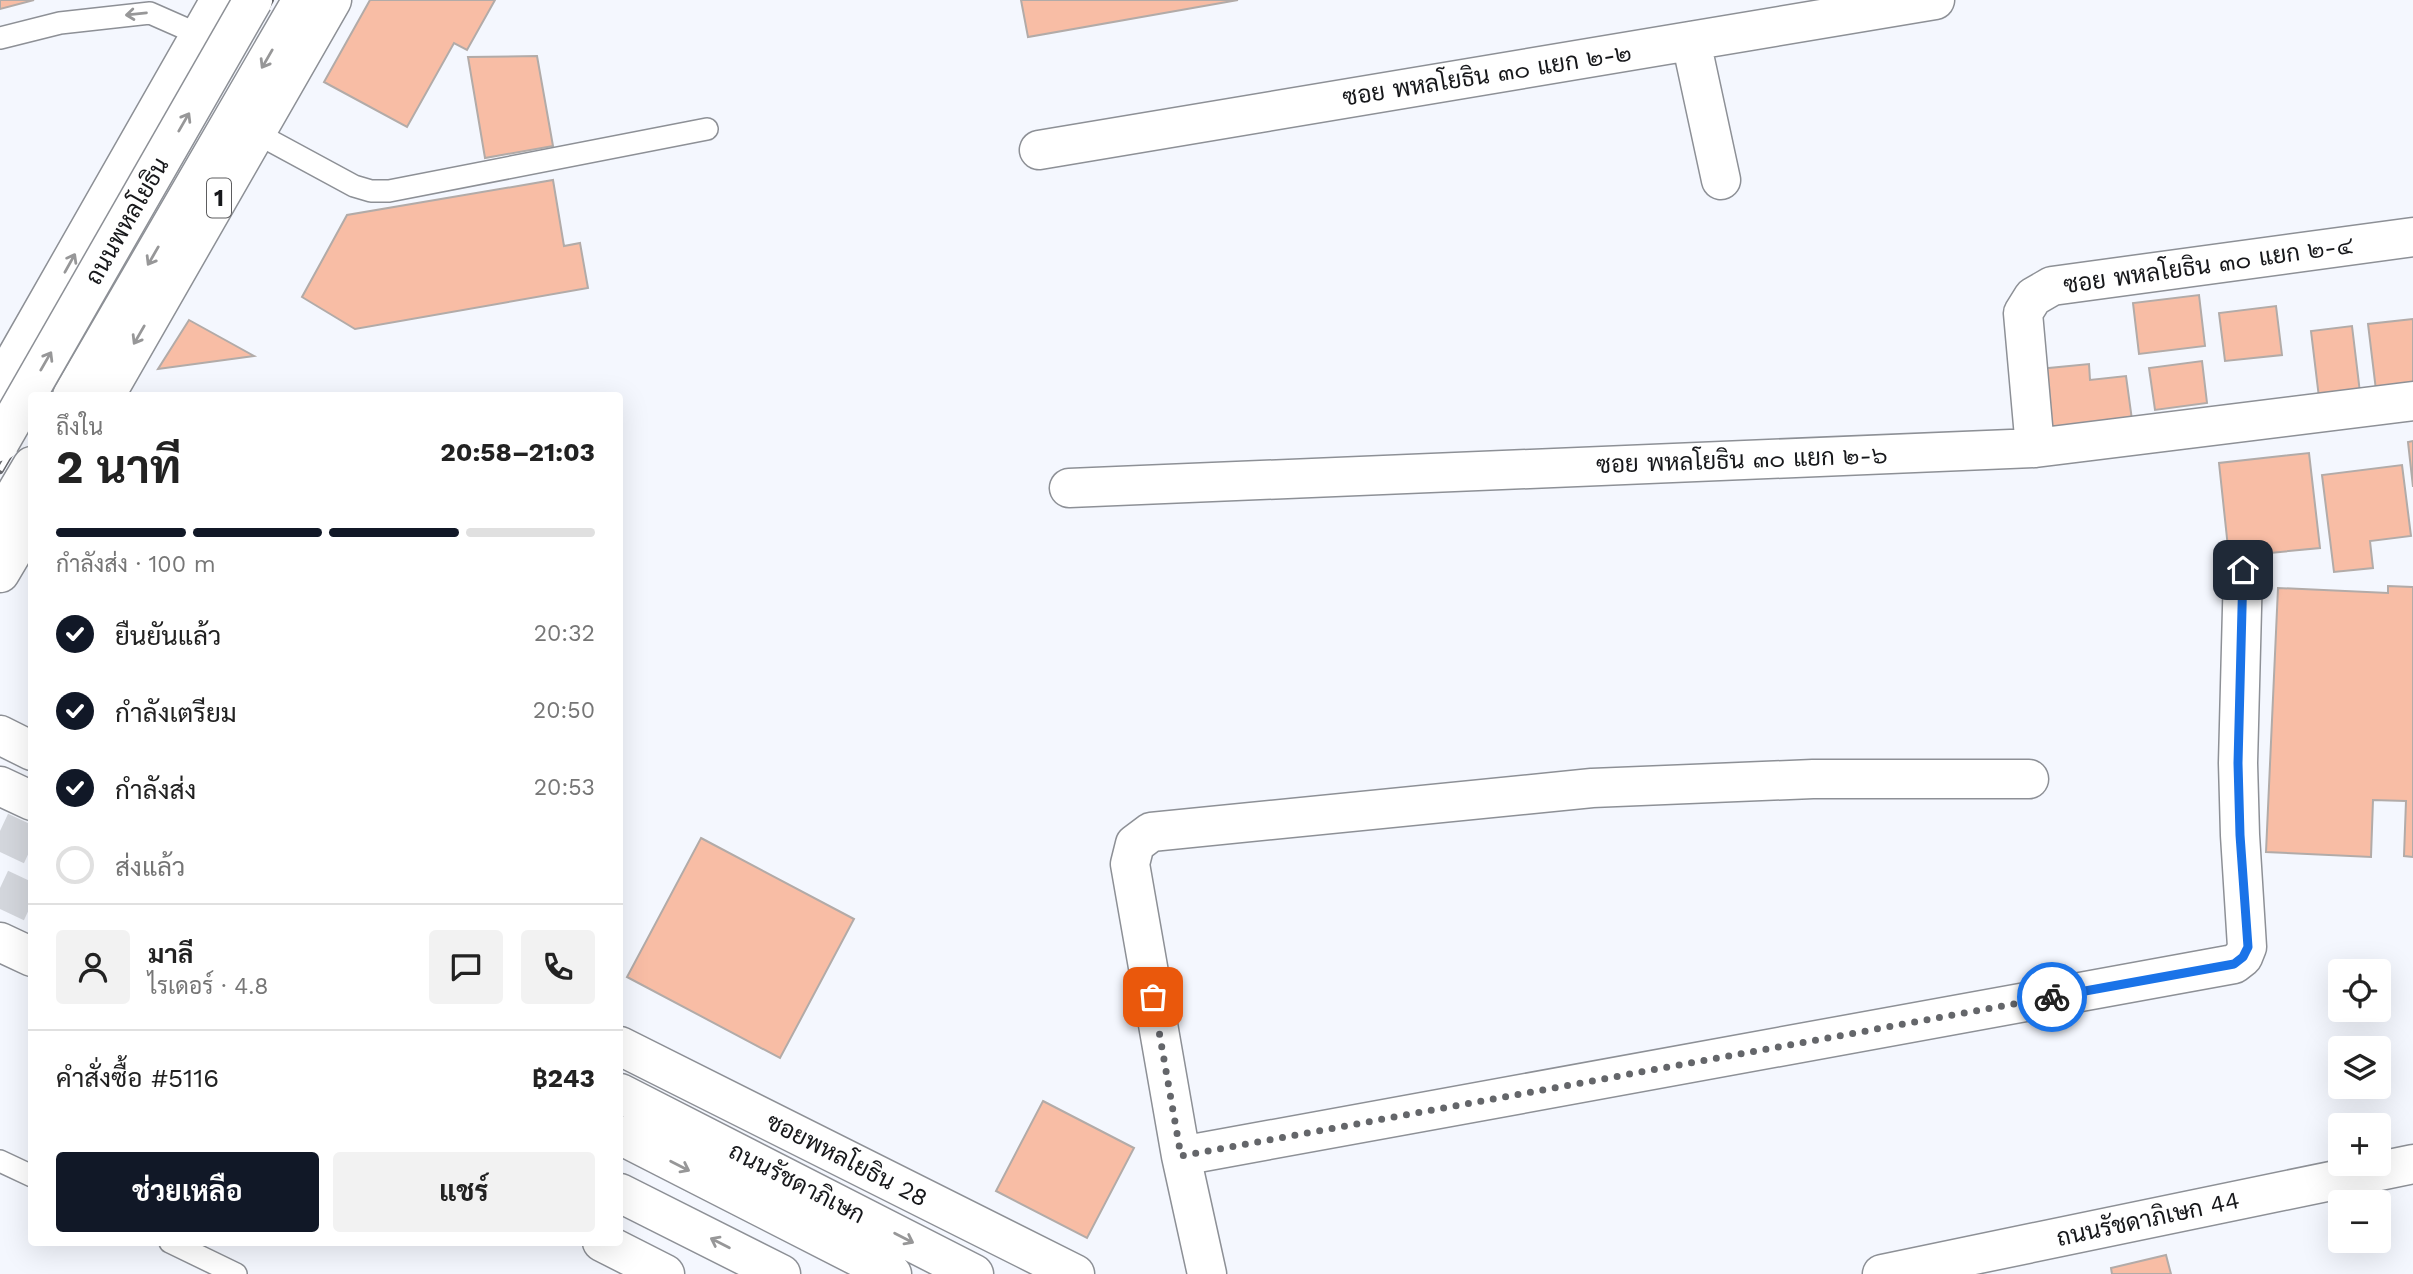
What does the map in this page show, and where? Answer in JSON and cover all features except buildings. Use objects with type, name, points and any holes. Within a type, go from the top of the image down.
[{"type":"street","name":"ถนนพหลโยธิน","points":[[0,386],[220,0]]},
{"type":"street","name":"ถนนพหลโยธิน","points":[[29,392],[253,0]]},
{"type":"street","name":"ถนนพหลโยธิน","points":[[74,392],[302,0]]},
{"type":"street","name":"1","points":[[107,392],[332,0]]},
{"type":"street","name":"ซอย พหลโยธิน ๓๐ แยก ๒-๒","points":[[1039,149],[1935,0]]},
{"type":"street","points":[[1690,41],[1721,180]]},
{"type":"street","name":"ซอย พหลโยธิน ๓๐ แยก ๒-๔","points":[[2035,448],[2024,313],[2032,297],[2052,286],[2413,237]]},
{"type":"street","name":"ถนนพหลโยธิน","points":[[0,442],[28,393]]},
{"type":"street","name":"ซอย พหลโยธิน ๓๐ แยก ๒-๖","points":[[1069,488],[2035,448],[2413,401]]},
{"type":"street","points":[[0,421],[14,434],[28,437]]},
{"type":"street","points":[[0,520],[28,473]]},
{"type":"street","points":[[0,573],[28,526]]},
{"type":"street","points":[[1181,1156],[2234,964],[2243,957],[2248,947],[2238,763],[2243,570]]},
{"type":"street","points":[[0,735],[28,749]]},
{"type":"street","points":[[1207,1274],[1181,1156],[1130,864],[1135,845],[1151,832],[1592,788],[1813,779],[2029,779]]},
{"type":"street","points":[[0,786],[28,799]]},
{"type":"street","points":[[0,942],[28,955]]},
{"type":"street","name":"ซอยพหลโยธิน 28","points":[[623,1048],[1075,1274]]},
{"type":"street","name":"ถนนรัชดาภิเษก","points":[[623,1095],[974,1274]]},
{"type":"street","name":"ถนนรัชดาภิเษก","points":[[623,1137],[892,1274]]},
{"type":"street","name":"ถนนรัชดาภิเษก 44","points":[[1882,1274],[2413,1164]]},
{"type":"street","points":[[623,1195],[781,1274]]},
{"type":"street","points":[[610,1246],[665,1274]]},
{"type":"lane","points":[[0,38],[60,23],[150,13],[200,35]]},
{"type":"lane","points":[[256,134],[354,186],[371,191],[389,191],[707,129]]},
{"type":"lane","points":[[0,1161],[28,1174]]},
{"type":"lane","points":[[178,1246],[236,1274]]},
{"type":"tunnel","points":[[0,831],[28,844]]},
{"type":"tunnel","points":[[0,888],[28,901]]},
{"type":"railway","points":[[0,421],[241,0]]},
{"type":"railway","points":[[45,392],[270,0]]},
{"type":"railway","points":[[0,470],[28,422]]},
{"type":"way so far","points":[[1153,997],[1181,1156],[2052,997]]},
{"type":"route","points":[[2052,997],[2234,964],[2243,957],[2248,947],[2238,763],[2243,570]]}]
